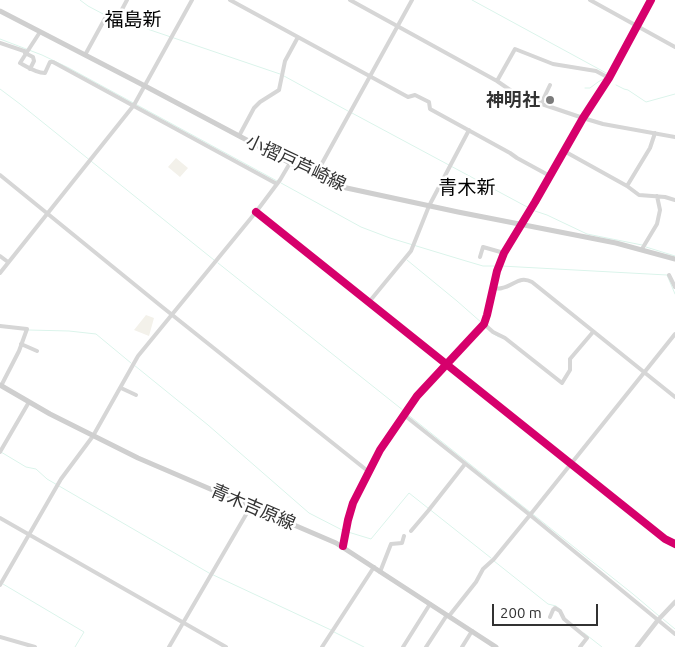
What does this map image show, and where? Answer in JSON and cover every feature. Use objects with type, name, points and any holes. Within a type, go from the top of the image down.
[{"type":"main road","name":"小摺戸芦崎線","points":[[0,11],[290,163],[342,187],[616,243],[675,259]]},
{"type":"main road","name":"青木吉原線","points":[[0,386],[138,458],[343,546],[496,647]]},
{"type":"street","points":[[85,55],[108,13],[116,16],[119,15],[127,0]]},
{"type":"street","points":[[0,272],[134,105],[192,0]]},
{"type":"street","points":[[230,0],[408,97],[416,95],[429,102],[430,109],[550,176]]},
{"type":"street","points":[[350,0],[497,81],[518,95],[603,124],[675,137]]},
{"type":"street","points":[[316,176],[412,0]]},
{"type":"street","points":[[590,0],[675,47]]},
{"type":"street","points":[[343,546],[353,503],[380,450],[418,396],[484,324],[497,271],[504,253],[583,118],[609,78],[651,0]]},
{"type":"street","points":[[40,32],[20,63],[42,74],[45,73],[50,62],[53,62],[277,184]]},
{"type":"street","points":[[239,136],[254,108],[279,90],[285,61],[298,37]]},
{"type":"street","points":[[0,43],[26,52],[33,57],[34,61],[30,69]]},
{"type":"street","points":[[497,81],[515,48],[554,64],[596,72],[609,78]]},
{"type":"street","points":[[541,104],[550,85]]},
{"type":"street","points":[[369,302],[411,251],[429,206],[469,130]]},
{"type":"street","points":[[627,186],[650,148],[655,133]]},
{"type":"street","points":[[564,151],[627,186],[639,195],[666,197],[675,200]]},
{"type":"street","points":[[0,585],[61,479],[93,436],[138,356],[256,212],[290,163]]},
{"type":"street","points":[[0,175],[369,472]]},
{"type":"street","points":[[642,249],[657,224],[660,210],[657,196]]},
{"type":"street","points":[[256,212],[665,539],[675,544]]},
{"type":"street","points":[[480,257],[484,247],[504,253]]},
{"type":"street","points":[[0,256],[8,262]]},
{"type":"street","points":[[670,275],[675,287]]},
{"type":"street","points":[[493,288],[504,288],[526,279],[532,282],[675,397]]},
{"type":"street","points":[[484,324],[493,332],[505,338],[562,383],[570,370],[570,359],[593,332]]},
{"type":"street","points":[[0,326],[27,329],[0,386]]},
{"type":"street","points":[[426,647],[476,582],[483,569],[494,559],[530,516],[675,334]]},
{"type":"street","points":[[21,344],[37,352]]},
{"type":"street","points":[[121,388],[136,396]]},
{"type":"street","points":[[0,452],[29,402]]},
{"type":"street","points":[[404,415],[675,634]]},
{"type":"street","points":[[411,531],[465,464]]},
{"type":"street","points":[[169,647],[251,506]]},
{"type":"street","points":[[0,518],[226,647]]},
{"type":"street","points":[[380,572],[391,544],[402,543],[404,536]]},
{"type":"street","points":[[322,647],[374,567]]},
{"type":"street","points":[[637,647],[675,602]]},
{"type":"street","points":[[403,647],[430,604]]},
{"type":"street","points":[[550,617],[553,610],[558,608],[564,620],[587,638],[582,646]]},
{"type":"street","points":[[462,647],[472,631]]},
{"type":"street","points":[[0,637],[35,647]]},
{"type":"shaded area","points":[[176,158],[188,168],[180,177],[168,167]]},
{"type":"shaded area","points":[[146,315],[154,318],[149,336],[134,330]]},
{"type":"waterway","points":[[80,0],[105,15]]},
{"type":"waterway","points":[[472,0],[608,74]]},
{"type":"waterway","points":[[109,16],[280,74]]},
{"type":"waterway","points":[[0,39],[42,55],[69,68],[277,181]]},
{"type":"waterway","points":[[284,76],[348,111]]},
{"type":"waterway","points":[[585,88],[590,88],[605,78]]},
{"type":"waterway","points":[[616,85],[628,90],[646,102],[675,94]]},
{"type":"waterway","points":[[0,89],[214,260]]},
{"type":"waterway","points":[[352,113],[529,208]]},
{"type":"waterway","points":[[281,183],[361,227],[390,238],[483,266],[497,266]]},
{"type":"waterway","points":[[532,210],[587,234],[642,245]]},
{"type":"waterway","points":[[646,247],[675,256]]},
{"type":"waterway","points":[[407,260],[482,323]]},
{"type":"waterway","points":[[218,263],[404,411]]},
{"type":"waterway","points":[[501,266],[667,275],[675,294]]},
{"type":"waterway","points":[[28,330],[96,334],[131,363]]},
{"type":"waterway","points":[[492,333],[499,337]]},
{"type":"waterway","points":[[134,365],[208,425],[309,513],[344,531]]},
{"type":"waterway","points":[[407,414],[659,616]]},
{"type":"waterway","points":[[1,452],[26,467],[36,469],[47,479],[209,573],[331,630]]},
{"type":"waterway","points":[[348,532],[371,539],[409,493],[491,558]]},
{"type":"waterway","points":[[494,561],[548,604],[556,606],[561,610]]},
{"type":"waterway","points":[[3,584],[84,632],[75,647]]},
{"type":"waterway","points":[[663,619],[675,629]]},
{"type":"waterway","points":[[334,632],[364,647]]},
{"type":"waterway","points":[[584,633],[602,647]]},
{"type":"cycle path","points":[[343,546],[353,503],[380,450],[417,396],[484,324],[497,271],[504,253],[583,118],[609,78],[651,0]]},
{"type":"cycle path","points":[[256,212],[665,539],[675,544]]},
{"type":"place","name":"神明社","points":[[550,100]]},
{"type":"district","name":"福島新","points":[[133,20]]},
{"type":"district","name":"青木新","points":[[467,188]]}]
